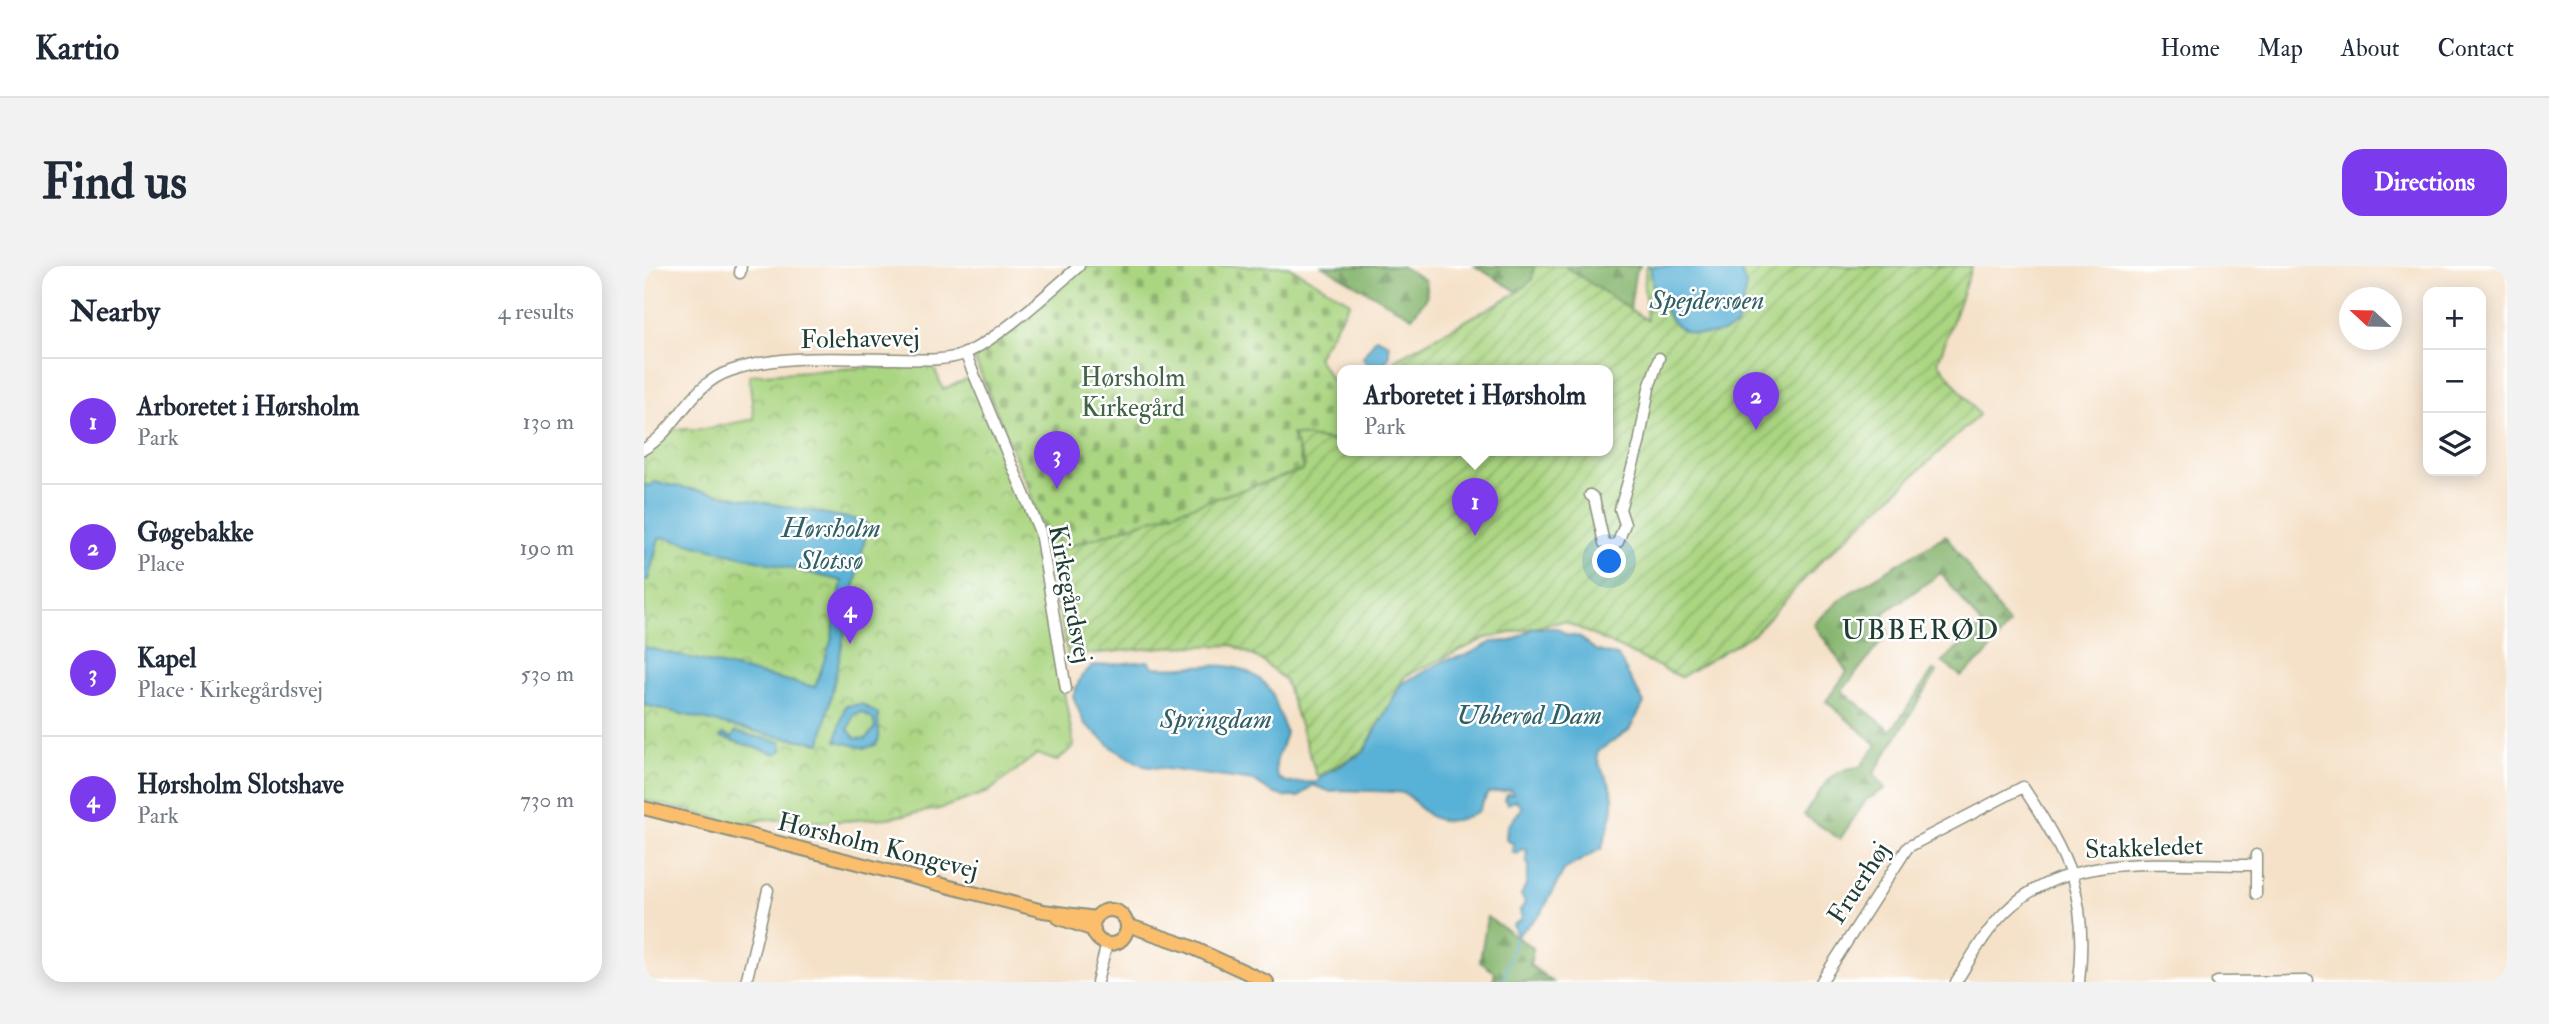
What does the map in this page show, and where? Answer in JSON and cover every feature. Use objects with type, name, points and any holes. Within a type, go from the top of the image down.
[{"type":"main road","name":"Hørsholm Kongevej","points":[[644,808],[1095,924]]},
{"type":"main road","name":"Hørsholm Kongevej","points":[[644,817],[702,825]]},
{"type":"main road","points":[[1114,910],[1123,916],[1126,930],[1114,943],[1107,943],[1096,936],[1095,924],[1102,912],[1114,910]]},
{"type":"main road","points":[[1126,930],[1197,951],[1267,982]]},
{"type":"street","name":"Folehavevej","points":[[644,449],[698,390],[729,371],[795,360],[936,359],[965,353],[1019,317],[1079,266]]},
{"type":"street","name":"Kirkegårdsvej","points":[[965,353],[1040,532],[1066,689]]},
{"type":"street","points":[[1590,495],[1594,498],[1604,543],[1614,546],[1625,524],[1620,509],[1639,444],[1648,388],[1659,358]]},
{"type":"street","name":"Fruerhøj","points":[[1821,982],[1908,847],[2024,787],[2072,872]]},
{"type":"street","name":"Stakkeledet","points":[[1956,982],[1993,925],[2007,910],[2046,882],[2072,872],[2108,866],[2256,860],[2256,894]]},
{"type":"street","points":[[2072,872],[2084,930],[2079,982]]},
{"type":"street","points":[[746,982],[768,890]]},
{"type":"street","points":[[1097,982],[1107,943]]},
{"type":"street","points":[[2217,982],[2308,981]]},
{"type":"green space","name":"Hørsholm Kirkegård","points":[[1087,266],[1288,266],[1350,302],[1317,357],[1337,388],[1337,441],[1294,435],[1303,470],[1050,553],[1028,487],[972,353]]},
{"type":"green space","points":[[1323,266],[1401,266],[1425,280],[1427,297],[1412,317]]},
{"type":"green space","points":[[1475,266],[1534,266],[1532,280],[1518,292]]},
{"type":"green space","points":[[1534,266],[1564,266],[1647,320],[1644,286],[1646,266],[1972,266],[1938,362],[1979,415],[1820,562],[1755,633],[1681,677],[1564,621],[1486,638],[1405,676],[1364,750],[1317,777],[1285,680],[1260,659],[1233,645],[1164,647],[1068,656],[1048,553],[1303,470],[1305,466],[1292,434],[1337,442],[1337,456],[1613,456],[1613,365],[1393,365],[1396,359],[1518,292],[1532,280]]},
{"type":"green space","points":[[1564,266],[1640,266],[1635,273],[1630,309]]},
{"type":"green space","points":[[932,363],[943,389],[972,377],[1036,543],[1074,746],[1057,761],[1037,754],[988,792],[939,809],[887,818],[827,822],[763,819],[745,825],[644,800],[644,455],[672,429],[705,429],[754,419],[749,375]]},
{"type":"green space","points":[[1946,535],[2009,625],[1984,657],[1961,676],[1942,662],[1982,626],[1941,573],[1884,613],[1888,633],[1842,691],[1891,731],[1933,671],[1937,672],[1874,773],[1885,789],[1866,800],[1840,839],[1804,815],[1826,782],[1849,768],[1860,767],[1877,745],[1826,701],[1847,672],[1814,624],[1843,597]]},
{"type":"green space","points":[[1487,917],[1533,948],[1530,965],[1553,982],[1493,982],[1495,972],[1480,962]]},
{"type":"water","name":"Spejdersøen","points":[[1650,266],[1740,266],[1746,287],[1737,326],[1710,334],[1681,329],[1668,315],[1661,297],[1653,287]]},
{"type":"water","points":[[1376,338],[1389,344],[1389,357],[1384,365],[1367,365],[1363,357]]},
{"type":"water","name":"Hørsholm Slotssø","points":[[654,482],[865,521],[867,529],[821,743],[774,736],[644,705],[644,647],[815,687],[831,641],[842,581],[663,537],[659,539],[648,580],[644,581],[644,484],[649,486]]},
{"type":"water","name":"Ubberød Dam","points":[[1534,628],[1557,628],[1567,635],[1580,637],[1595,650],[1618,656],[1644,703],[1629,730],[1597,752],[1613,796],[1612,812],[1602,848],[1564,870],[1542,912],[1517,936],[1513,925],[1522,919],[1520,911],[1525,903],[1521,895],[1526,885],[1529,863],[1526,861],[1527,850],[1522,849],[1517,854],[1512,852],[1514,844],[1506,840],[1507,827],[1522,808],[1516,800],[1508,804],[1505,800],[1507,794],[1513,794],[1511,790],[1488,793],[1478,811],[1450,821],[1429,815],[1403,793],[1331,792],[1313,785],[1299,797],[1279,795],[1254,781],[1144,766],[1114,749],[1084,723],[1073,696],[1081,677],[1092,666],[1148,661],[1153,667],[1214,665],[1242,670],[1256,676],[1271,691],[1286,732],[1276,766],[1278,778],[1288,783],[1317,782],[1364,752],[1401,684],[1446,660],[1467,655],[1492,642],[1512,641]]},
{"type":"water","points":[[862,704],[878,714],[879,739],[876,745],[865,748],[836,741],[845,706]],"holes":[[[862,712],[873,719],[875,728],[866,739],[855,738],[848,730],[854,714]]]},
{"type":"water","points":[[735,732],[781,742],[782,750],[776,754],[720,737],[723,734],[732,738]]},
{"type":"waterway","points":[[1503,982],[1516,936]]},
{"type":"place","name":"Gøgebakke","points":[[1756,430]]},
{"type":"place","name":"Kapel","points":[[1057,489]]},
{"type":"place","name":"Arboretet i Hørsholm","points":[[1475,536]]},
{"type":"place","name":"Hørsholm Slotshave","points":[[850,644]]},
{"type":"district","name":"UBBERØD","points":[[1921,630]]},
{"type":"water label","name":"Springdam","points":[[1216,719]]}]
